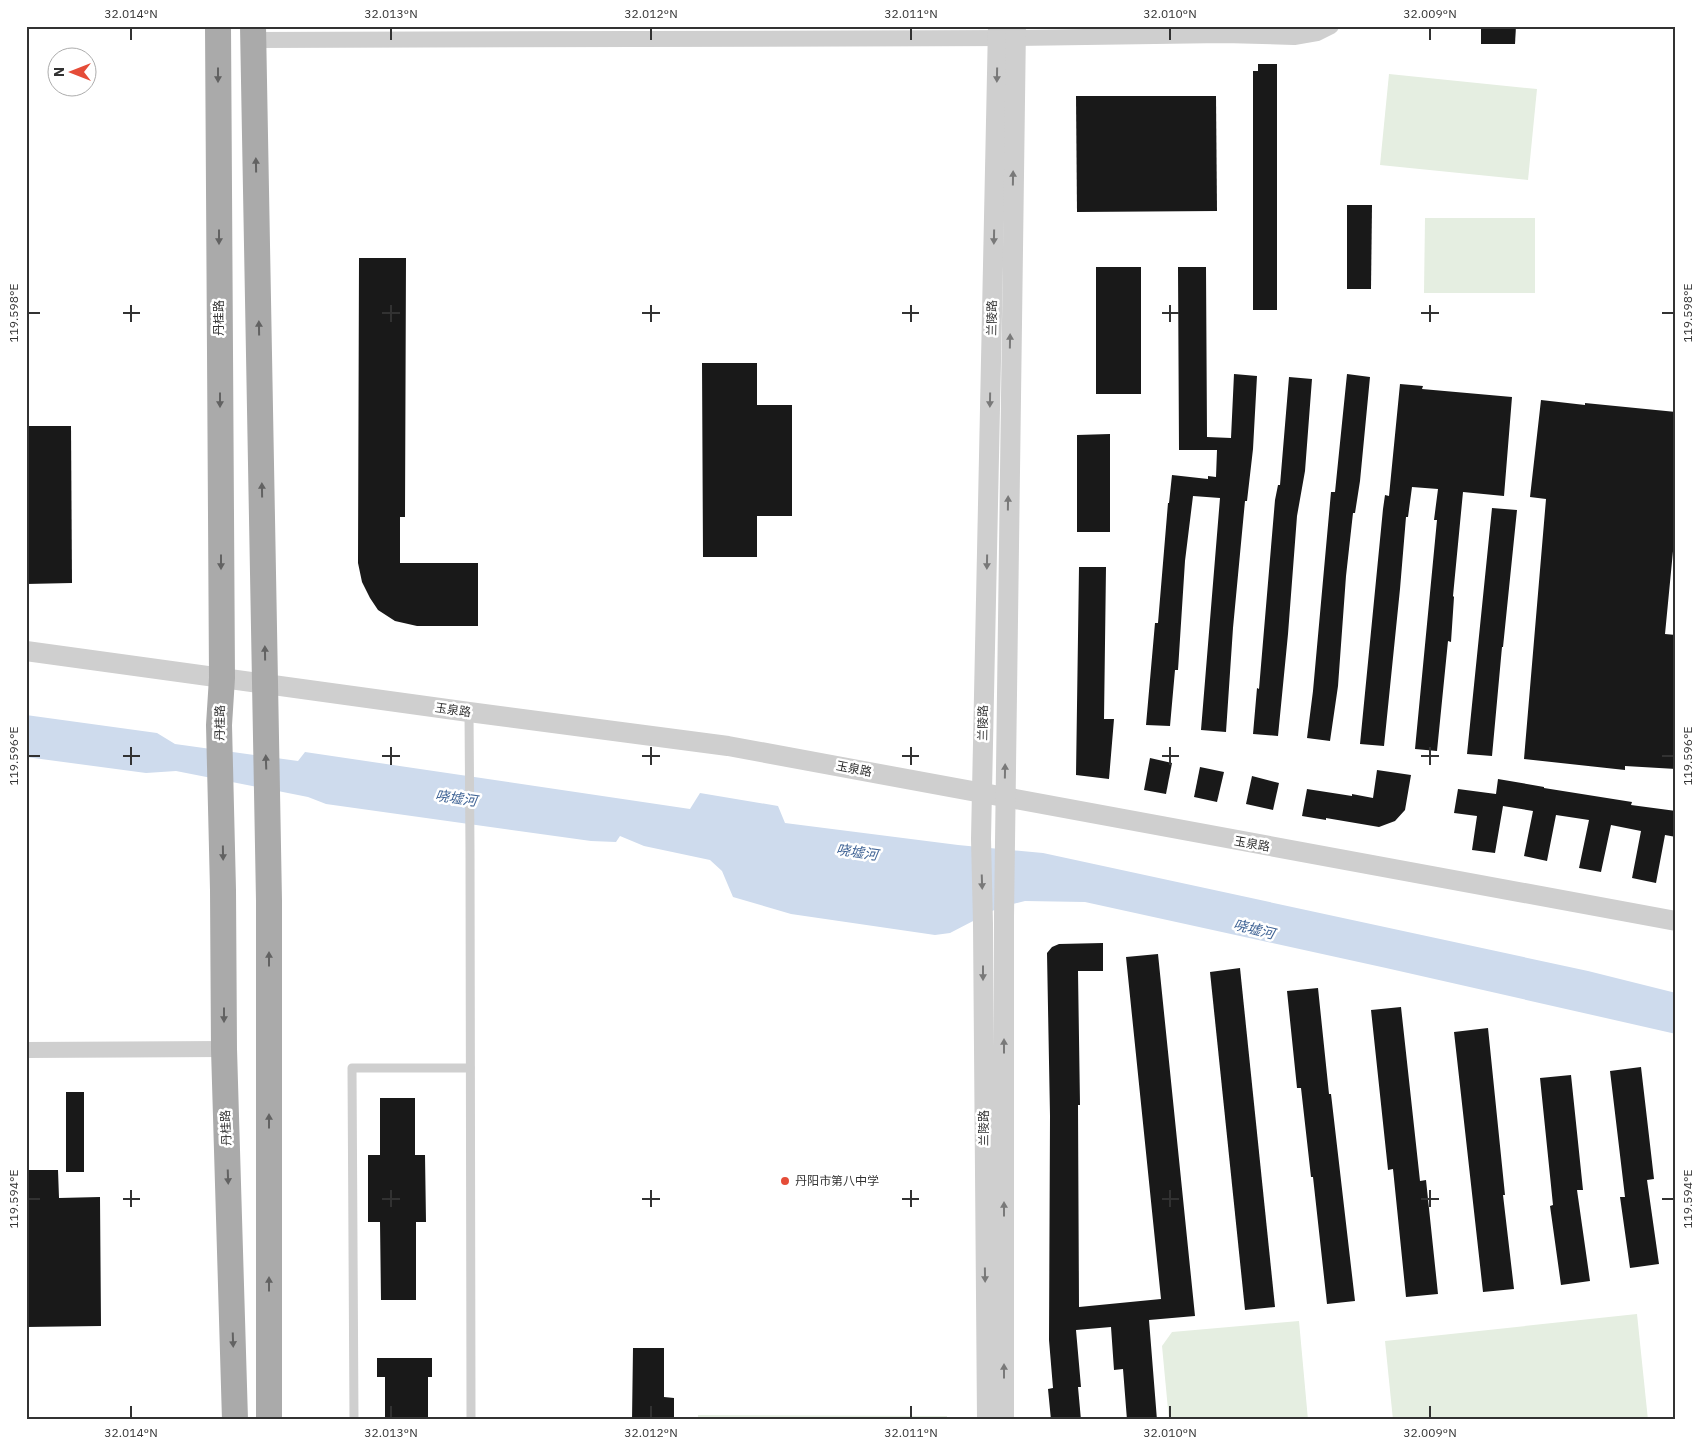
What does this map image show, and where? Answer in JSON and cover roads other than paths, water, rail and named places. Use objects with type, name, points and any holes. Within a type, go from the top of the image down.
[{"type":"main road","name":"丹桂路","points":[[218,26],[222,678],[219,725],[222,804],[224,1049],[235,1420]]},
{"type":"main road","points":[[253,33],[269,901],[269,1420]]},
{"type":"street","points":[[253,33],[1224,30],[1294,37],[1317,33],[1331,26]]},
{"type":"street","name":"兰陵路","points":[[987,1420],[981,839],[1010,31]]},
{"type":"street","name":"兰陵路","points":[[1004,1420],[1004,917],[1010,31]]},
{"type":"street","name":"玉泉路","points":[[26,651],[728,746],[1676,921]]},
{"type":"street","points":[[26,1050],[224,1049]]},
{"type":"lane","points":[[468,712],[470,851],[470,1420]]},
{"type":"lane","points":[[354,1420],[352,1068],[470,1068]]},
{"type":"water","name":"哓墟河","points":[[26,715],[157,733],[175,744],[298,761],[305,752],[690,809],[700,793],[778,806],[785,823],[958,845],[1043,853],[1588,971],[1676,993],[1676,1034],[1085,902],[1025,901],[1000,907],[950,933],[935,935],[791,914],[733,897],[722,871],[710,860],[644,846],[620,836],[616,842],[591,841],[326,804],[308,797],[176,771],[146,773],[26,757]]},
{"type":"place","name":"丹阳市第八中学","points":[[785,1181]]}]
